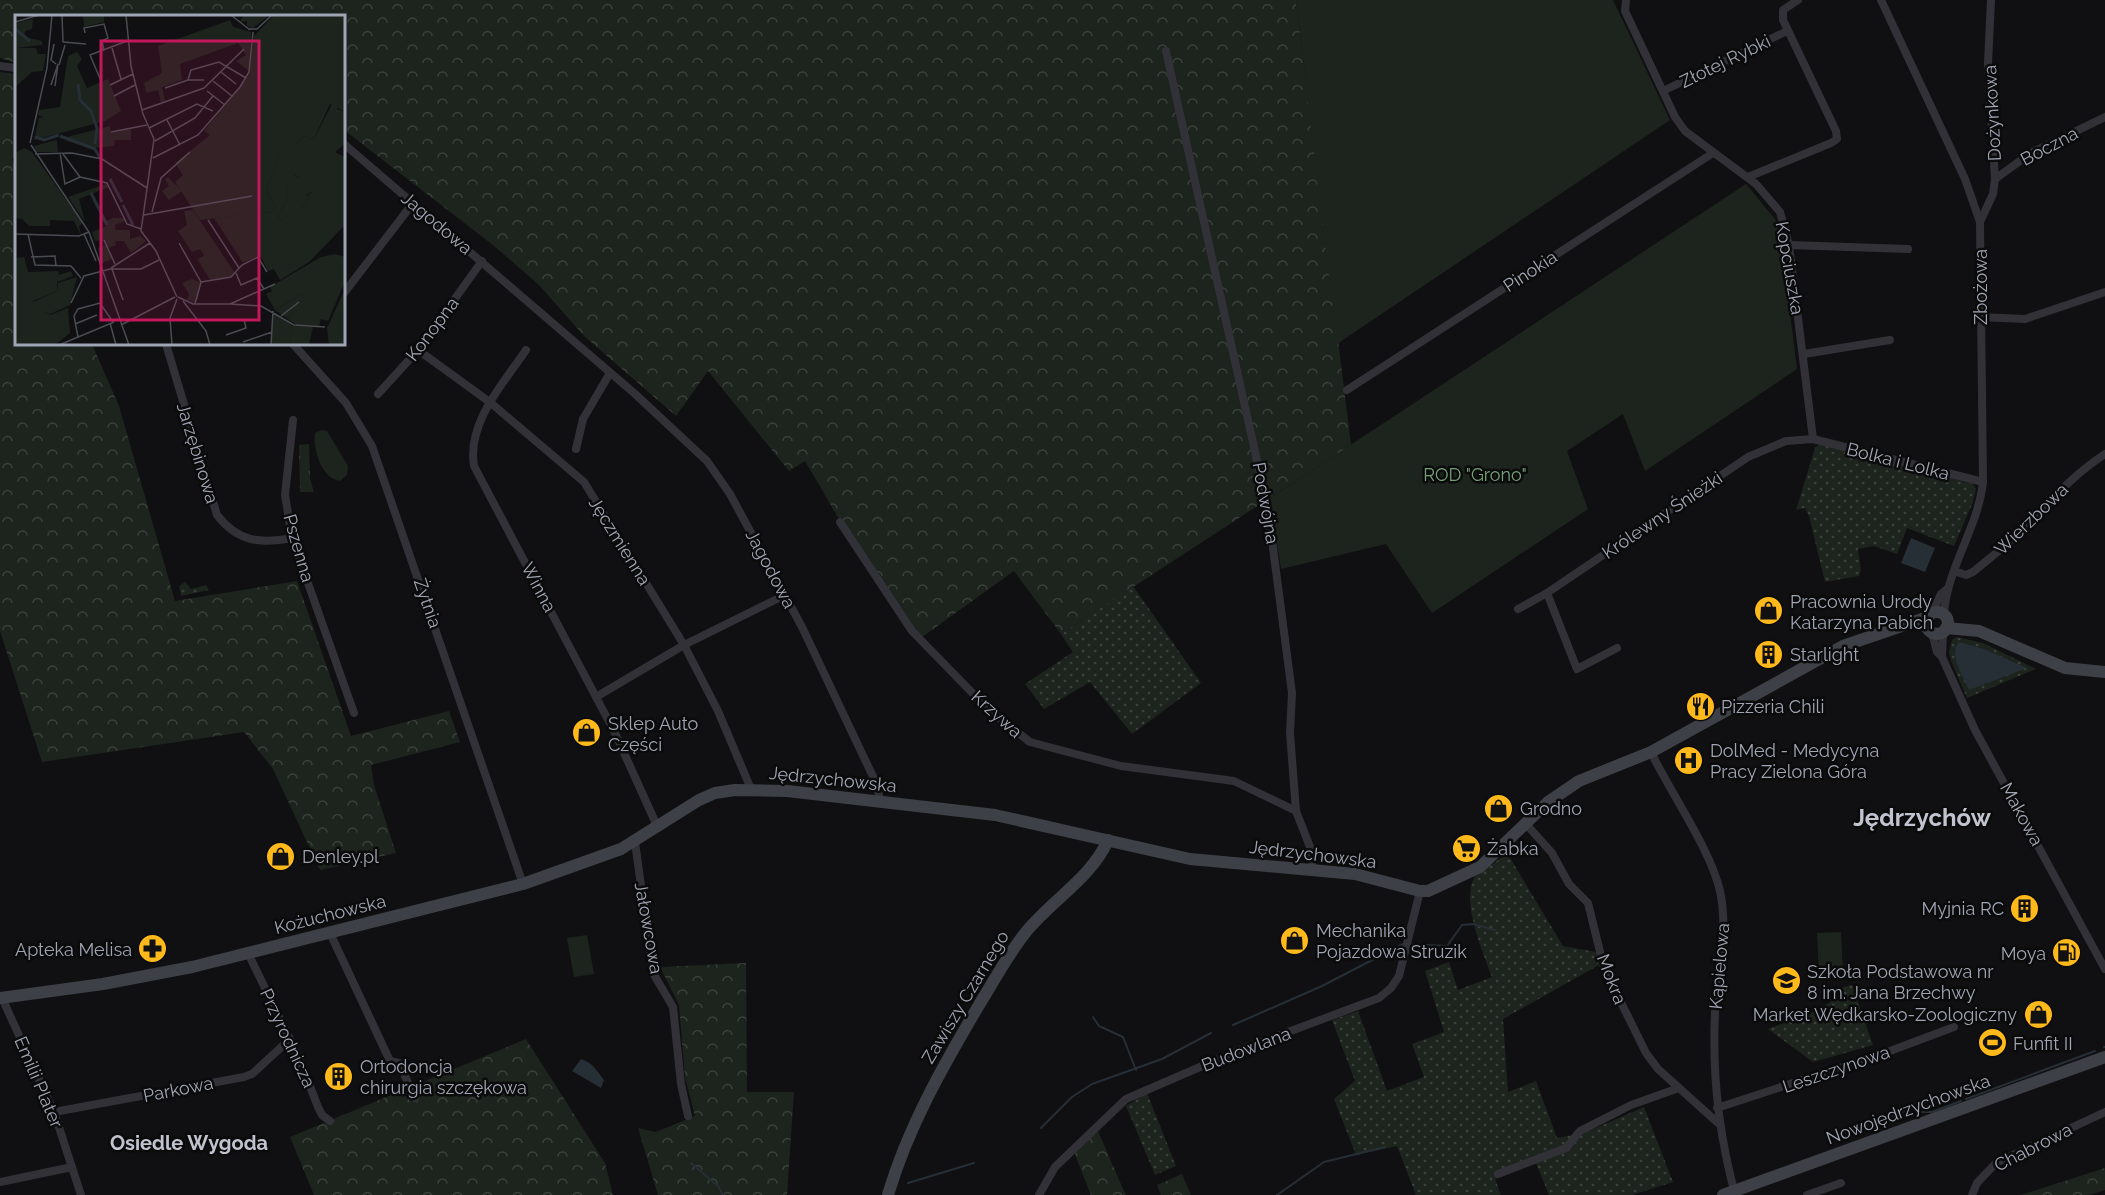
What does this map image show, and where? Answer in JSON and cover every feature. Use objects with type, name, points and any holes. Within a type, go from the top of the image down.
[{"type":"main road","points":[[1419,891],[1435,889],[1480,867],[1556,796],[1579,781],[1651,752],[1843,646],[1905,626],[1964,623],[2065,668],[2105,672]]},
{"type":"main road","name":"Jędrzychowska","points":[[658,828],[706,796],[724,791],[751,789],[1011,817],[1190,859],[1355,874],[1419,891]]},
{"type":"main road","name":"Kożuchowska","points":[[1,998],[140,977],[248,953],[523,884],[597,859],[635,842],[658,828]]},
{"type":"main road","name":"Zawiszy Czarnego","points":[[888,1195],[915,1122],[937,1077],[1007,958],[1037,919],[1098,856],[1108,840]]},
{"type":"main road","name":"Nowojędrzychowska","points":[[1731,1194],[2104,1060]]},
{"type":"street","name":"Kopciuszka","points":[[1626,0],[1625,11],[1675,117],[1685,130],[1748,177],[1780,212],[1789,245],[1813,439]]},
{"type":"street","points":[[1748,177],[1831,143],[1837,138],[1836,131],[1783,20],[1784,10],[1798,0]]},
{"type":"street","name":"Zbożowa","points":[[1881,0],[1965,179],[1980,222],[1983,482],[1977,512],[1947,589],[1941,594],[1937,623]]},
{"type":"street","name":"Dożynkowa","points":[[1980,222],[1993,194],[1995,179],[1988,63],[1991,0]]},
{"type":"street","name":"Złotej Rybki","points":[[1663,91],[1787,31]]},
{"type":"street","name":"Podwójna","points":[[1166,51],[1252,428],[1268,510],[1292,693],[1290,733],[1296,812],[1311,852],[1312,869]]},
{"type":"street","points":[[0,66],[15,68]]},
{"type":"street","name":"Boczna","points":[[1995,179],[2031,153],[2105,117]]},
{"type":"street","name":"Jagodowa","points":[[345,145],[692,445],[713,469],[730,494],[785,595],[840,703],[877,785],[879,801]]},
{"type":"street","name":"Pinokia","points":[[1347,390],[1713,153]]},
{"type":"street","points":[[345,292],[413,203]]},
{"type":"street","points":[[1789,245],[1908,249]]},
{"type":"street","name":"Konopna","points":[[378,394],[417,350],[482,261]]},
{"type":"street","points":[[1980,317],[2025,319],[2104,292]]},
{"type":"street","points":[[1804,354],[1890,340]]},
{"type":"street","name":"Jarzębinowa","points":[[166,345],[217,515],[226,527],[238,536],[276,541],[292,538]]},
{"type":"street","name":"Żytnia","points":[[299,345],[346,403],[372,446],[523,884]]},
{"type":"street","name":"Jęczmienna","points":[[417,350],[491,403],[584,482],[684,645],[718,711],[751,789]]},
{"type":"street","name":"Winna","points":[[526,350],[491,403],[473,440],[474,466],[572,649],[658,828]]},
{"type":"street","points":[[576,449],[583,419],[610,373]]},
{"type":"street","name":"Pszenna","points":[[293,420],[285,495],[292,538],[354,713]]},
{"type":"street","name":"Bolka i Lolka","points":[[1813,439],[1983,482]]},
{"type":"street","name":"Królewny Śnieżki","points":[[1518,609],[1547,593],[1748,457],[1786,441],[1813,439]]},
{"type":"street","name":"Wierzbowa","points":[[1954,571],[1966,575],[1973,572],[2018,534],[2051,498],[2089,464],[2105,454]]},
{"type":"street","name":"Krzywa","points":[[840,522],[912,631],[989,710],[1030,742],[1121,766],[1234,781],[1296,812]]},
{"type":"street","points":[[1547,593],[1577,669],[1617,648]]},
{"type":"street","points":[[596,697],[684,645],[785,595]]},
{"type":"street","name":"Makowa","points":[[1937,623],[1936,652],[1942,657],[1975,730],[2105,969]]},
{"type":"street","name":"Kąpielowa","points":[[1651,752],[1707,857],[1720,891],[1724,917],[1715,1013],[1717,1108],[1731,1194]]},
{"type":"street","name":"Mokra","points":[[1525,823],[1552,853],[1569,884],[1588,903],[1604,968],[1646,1053],[1656,1066],[1719,1123]]},
{"type":"street","name":"Jałowcowa","points":[[635,842],[653,973],[673,1007],[681,1084],[688,1116]]},
{"type":"street","name":"Budowlana","points":[[1040,1195],[1055,1167],[1126,1099],[1237,1051],[1379,998],[1391,988],[1399,976],[1419,891]]},
{"type":"street","points":[[330,933],[390,1061],[399,1063],[415,1098]]},
{"type":"street","name":"Przyrodnicza","points":[[248,953],[290,1040],[322,1115],[330,1121]]},
{"type":"street","name":"Emilii Plater","points":[[1,998],[54,1112],[81,1195]]},
{"type":"street","name":"Leszczynowa","points":[[1717,1108],[1882,1054],[1954,1027]]},
{"type":"street","name":"Parkowa","points":[[54,1112],[244,1077],[252,1074],[290,1040]]},
{"type":"street","points":[[1498,1174],[1566,1148],[1580,1131],[1631,1105],[1679,1088]]},
{"type":"street","name":"Chabrowa","points":[[1972,1195],[1977,1183],[1996,1163],[2105,1112]]},
{"type":"street","points":[[0,1182],[72,1167]]},
{"type":"street","points":[[1807,1195],[1841,1183]]},
{"type":"green space","points":[[0,0],[1296,0],[1351,445],[1061,634],[1014,571],[922,637],[873,575],[805,461],[789,471],[708,371],[676,416],[584,336],[539,285],[493,245],[345,131],[345,15],[15,15],[15,63],[0,58]]},
{"type":"green space","points":[[1296,0],[1613,0],[1670,120],[1337,344]]},
{"type":"green space","points":[[0,72],[15,74],[15,157],[12,159],[15,168],[15,345],[92,345],[119,406],[175,601],[297,581],[351,736],[449,711],[460,742],[371,765],[374,785],[396,853],[320,870],[273,769],[244,732],[42,762],[0,631]]},
{"type":"green space","name":"ROD \"Grono\"","points":[[1746,184],[1779,224],[1797,369],[1645,471],[1623,414],[1567,451],[1588,509],[1432,613],[1386,544],[1281,569],[1270,498]]},
{"type":"green space","points":[[321,430],[327,431],[348,466],[347,475],[340,481],[328,475],[317,455],[315,433]]},
{"type":"green space","points":[[309,444],[310,479],[314,492],[300,492],[299,445]]},
{"type":"green space","points":[[1820,444],[1973,484],[1976,489],[1973,502],[1954,546],[1907,528],[1897,554],[1874,546],[1858,549],[1861,570],[1859,576],[1825,582],[1809,516],[1805,508],[1796,510],[1815,448]]},
{"type":"green space","points":[[185,582],[191,589],[206,585],[209,590],[181,596],[179,586]]},
{"type":"green space","points":[[1133,586],[1201,683],[1132,734],[1090,682],[1044,709],[1025,684],[1073,652],[1061,634]]},
{"type":"green space","points":[[1956,637],[1983,643],[2036,669],[1967,698],[1949,652],[1952,640]]},
{"type":"green space","points":[[1507,853],[1563,946],[1596,952],[1599,965],[1503,1019],[1508,1092],[1536,1081],[1557,1138],[1584,1133],[1644,1107],[1673,1182],[1632,1195],[1549,1195],[1536,1163],[1495,1179],[1501,1195],[1416,1195],[1397,1146],[1356,1155],[1334,1099],[1355,1081],[1332,1020],[1358,1011],[1387,1091],[1424,1077],[1412,1044],[1444,1032],[1425,971],[1449,962],[1458,990],[1492,977],[1475,928],[1470,900],[1471,888],[1476,875]]},
{"type":"green space","points":[[1841,932],[1843,972],[1819,974],[1817,933]]},
{"type":"green space","points":[[587,935],[594,974],[574,977],[567,938]]},
{"type":"green space","points":[[746,963],[747,1092],[794,1092],[787,1195],[658,1195],[638,1128],[656,1132],[695,1116],[685,1077],[679,1005],[660,967]]},
{"type":"green space","points":[[1852,985],[1873,1045],[1813,1062],[1768,1029],[1822,1007],[1839,995],[1843,987]]},
{"type":"green space","points":[[526,1039],[605,1163],[613,1195],[314,1195],[290,1137]]},
{"type":"green space","points":[[1147,1093],[1176,1166],[1155,1175],[1126,1106]]},
{"type":"green space","points":[[1098,1131],[1126,1195],[1091,1195],[1074,1152]]},
{"type":"green space","points":[[2105,1168],[2105,1190],[2090,1195],[2021,1195]]},
{"type":"green space","points":[[1182,1174],[1191,1195],[1161,1195],[1157,1185]]},
{"type":"shaded area","points":[[1911,538],[1935,548],[1925,572],[1901,563]]},
{"type":"shaded area","points":[[1959,642],[1984,649],[2027,668],[1969,690],[1956,659],[1956,647]]},
{"type":"shaded area","points":[[581,1059],[597,1070],[604,1080],[601,1088],[572,1071]]},
{"type":"waterway","points":[[1409,944],[1447,946],[1462,925],[1473,924],[1495,930]]},
{"type":"waterway","points":[[1233,1025],[1322,986],[1403,944]]},
{"type":"waterway","points":[[1093,1017],[1099,1026],[1123,1037],[1136,1070]]},
{"type":"waterway","points":[[1041,1128],[1072,1097],[1092,1084],[1162,1059],[1211,1033]]},
{"type":"waterway","points":[[1966,1099],[2095,1051]]},
{"type":"waterway","points":[[1919,1112],[1932,1112],[1961,1101]]},
{"type":"waterway","points":[[1840,1134],[1913,1108]]},
{"type":"waterway","points":[[1277,1195],[1324,1162],[1385,1147]]},
{"type":"waterway","points":[[691,1163],[718,1186],[723,1195]]},
{"type":"waterway","points":[[908,1183],[974,1163]]},
{"type":"place","name":"Pracownia Urody Katarzyna Pabich","points":[[1769,611]]},
{"type":"place","name":"Starlight","points":[[1769,654]]},
{"type":"place","name":"Pizzeria Chili","points":[[1700,706]]},
{"type":"place","name":"Sklep Auto Części","points":[[587,733]]},
{"type":"place","name":"DolMed - Medycyna Pracy Zielona Góra","points":[[1689,760]]},
{"type":"place","name":"Grodno","points":[[1499,808]]},
{"type":"place","name":"Żabka","points":[[1466,848]]},
{"type":"place","name":"Denley.pl","points":[[281,856]]},
{"type":"place","name":"Myjnia RC","points":[[2025,908]]},
{"type":"place","name":"Mechanika Pojazdowa Struzik","points":[[1295,940]]},
{"type":"place","name":"Apteka Melisa","points":[[153,949]]},
{"type":"place","name":"Moya","points":[[2067,953]]},
{"type":"place","name":"Szkoła Podstawowa nr 8 im. Jana Brzechwy","points":[[1786,981]]},
{"type":"place","name":"Market Wędkarsko-Zoologiczny","points":[[2038,1014]]},
{"type":"place","name":"Funfit II","points":[[1992,1043]]},
{"type":"place","name":"Ortodoncja chirurgia szczękowa","points":[[339,1076]]},
{"type":"district","name":"Jędrzychów","points":[[1922,817]]},
{"type":"district","name":"Osiedle Wygoda","points":[[189,1143]]}]
